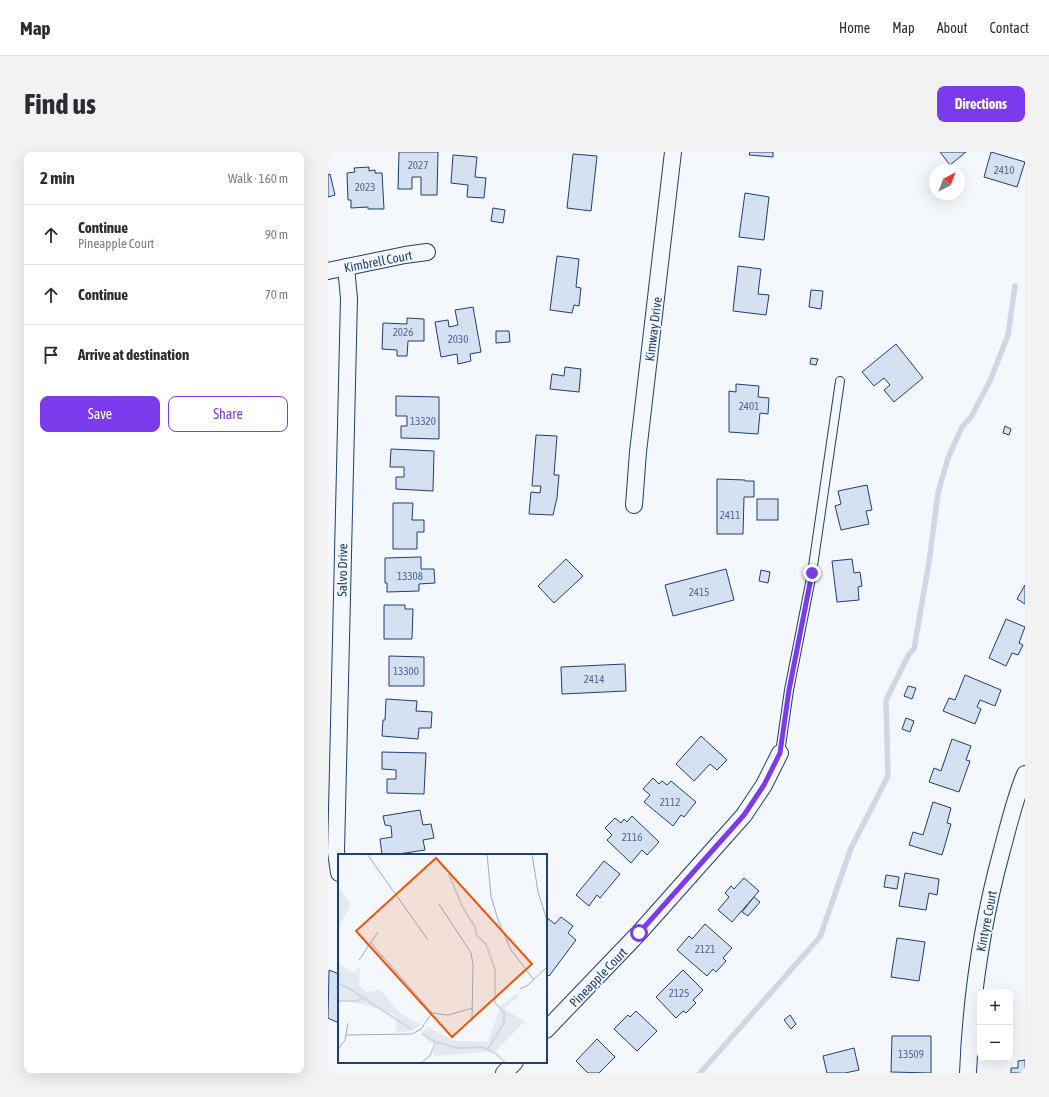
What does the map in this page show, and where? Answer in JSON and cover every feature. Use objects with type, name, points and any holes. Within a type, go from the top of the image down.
[{"type":"street","name":"Kimway Drive","points":[[634,505],[638,452],[673,152]]},
{"type":"street","name":"Kimbrell Court","points":[[328,271],[405,255],[427,252]]},
{"type":"street","name":"Salvo Drive","points":[[338,863],[336,844],[349,298],[346,267]]},
{"type":"street","name":"Pineapple Court","points":[[549,1024],[639,933],[744,815],[764,785],[780,753]]},
{"type":"street","name":"Kintyre Court","points":[[968,1073],[969,1040],[986,914],[1007,828],[1025,774]]},
{"type":"street","points":[[328,875],[338,873]]},
{"type":"street","points":[[504,1073],[514,1063]]},
{"type":"lane","points":[[780,753],[789,690],[812,573],[840,381]]},
{"type":"building","points":[[399,152],[438,152],[437,195],[421,195],[421,177],[412,177],[412,189],[398,189]]},
{"type":"building","points":[[750,152],[773,152],[773,157],[749,155]]},
{"type":"building","points":[[940,152],[966,152],[951,164],[949,164]]},
{"type":"building","points":[[991,152],[1025,162],[1017,187],[984,177]]},
{"type":"building","points":[[573,154],[597,156],[591,211],[567,208]]},
{"type":"building","points":[[453,155],[477,157],[475,177],[486,178],[484,198],[467,197],[468,185],[451,183]]},
{"type":"building","points":[[369,167],[369,171],[375,170],[375,173],[382,173],[384,209],[368,209],[368,207],[351,208],[351,200],[348,200],[347,173],[355,172],[354,168]]},
{"type":"building","points":[[330,174],[335,195],[328,197],[328,175]]},
{"type":"building","points":[[745,193],[769,197],[764,240],[739,237]]},
{"type":"building","points":[[493,208],[505,210],[503,223],[491,221]]},
{"type":"building","points":[[557,256],[579,259],[576,287],[581,288],[579,306],[574,305],[572,313],[550,310]]},
{"type":"building","points":[[738,266],[761,269],[758,294],[769,295],[766,315],[733,311]]},
{"type":"building","points":[[811,290],[823,291],[821,309],[809,307]]},
{"type":"building","points":[[473,307],[481,352],[470,354],[471,361],[458,364],[457,354],[441,357],[435,322],[448,320],[449,327],[458,325],[455,310]]},
{"type":"building","points":[[407,318],[424,319],[424,341],[408,341],[407,356],[397,356],[397,350],[382,349],[383,323],[407,324]]},
{"type":"building","points":[[496,331],[509,331],[510,342],[496,343]]},
{"type":"building","points":[[896,344],[923,378],[894,402],[884,390],[890,385],[884,378],[874,386],[862,372]]},
{"type":"building","points":[[811,358],[818,359],[816,365],[810,364]]},
{"type":"building","points":[[565,367],[581,369],[579,392],[550,389],[552,374],[564,376]]},
{"type":"building","points":[[736,384],[759,386],[758,397],[769,398],[768,414],[760,413],[758,434],[729,432],[729,391],[736,392]]},
{"type":"building","points":[[396,396],[439,397],[439,439],[401,438],[401,426],[407,426],[407,416],[396,416]]},
{"type":"building","points":[[1005,426],[1011,429],[1009,435],[1003,433]]},
{"type":"building","points":[[536,435],[557,436],[554,475],[559,475],[557,498],[553,515],[529,514],[531,492],[540,493],[541,486],[532,486]]},
{"type":"building","points":[[391,449],[434,451],[433,491],[396,489],[396,477],[404,477],[404,467],[390,467]]},
{"type":"building","points":[[717,479],[754,481],[754,497],[744,497],[743,534],[717,534]]},
{"type":"building","points":[[867,485],[872,510],[866,511],[869,524],[841,530],[835,506],[841,504],[838,491]]},
{"type":"building","points":[[757,499],[778,499],[778,520],[757,520]]},
{"type":"building","points":[[393,503],[413,503],[412,520],[424,520],[424,532],[417,532],[417,549],[393,549]]},
{"type":"building","points":[[421,557],[421,569],[434,569],[435,583],[419,584],[419,591],[387,592],[387,583],[385,583],[385,558]]},
{"type":"building","points":[[566,559],[583,576],[554,603],[538,586]]},
{"type":"building","points":[[852,559],[854,573],[860,572],[862,586],[858,587],[859,600],[837,602],[832,561]]},
{"type":"building","points":[[726,569],[734,600],[673,616],[665,585]]},
{"type":"building","points":[[761,570],[770,572],[768,583],[759,581]]},
{"type":"building","points":[[1025,585],[1025,604],[1017,599]]},
{"type":"building","points":[[384,605],[405,605],[405,609],[413,609],[412,639],[384,639]]},
{"type":"building","points":[[1006,619],[1025,627],[1019,643],[1023,645],[1018,655],[1012,653],[1006,666],[989,658]]},
{"type":"building","points":[[389,656],[424,657],[424,686],[389,686]]},
{"type":"building","points":[[625,664],[626,691],[562,694],[561,667]]},
{"type":"building","points":[[965,675],[1001,690],[995,706],[980,700],[977,707],[981,709],[975,724],[943,711],[949,698],[955,700]]},
{"type":"building","points":[[908,686],[916,688],[912,699],[904,696]]},
{"type":"building","points":[[386,699],[417,701],[416,711],[432,712],[431,728],[419,728],[418,739],[382,736],[383,720],[385,720]]},
{"type":"building","points":[[906,718],[914,721],[910,732],[902,729]]},
{"type":"building","points":[[701,736],[727,760],[717,770],[710,764],[694,781],[676,764]]},
{"type":"building","points":[[952,739],[971,746],[966,760],[970,761],[959,792],[929,782],[934,768],[941,771]]},
{"type":"building","points":[[382,752],[426,753],[424,794],[387,793],[387,779],[396,779],[396,770],[382,769]]},
{"type":"building","points":[[653,778],[659,784],[662,781],[667,785],[671,781],[696,802],[684,817],[681,815],[673,826],[644,802],[650,795],[643,789]]},
{"type":"building","points":[[933,802],[951,808],[947,823],[951,824],[942,855],[909,845],[913,832],[923,835]]},
{"type":"building","points":[[420,810],[423,825],[431,824],[434,838],[423,840],[425,850],[399,854],[382,854],[380,839],[392,837],[391,826],[385,825],[383,816]]},
{"type":"building","points":[[632,816],[659,842],[647,855],[642,850],[631,863],[607,840],[612,835],[605,828],[615,818],[621,823],[624,819],[627,822]]},
{"type":"building","points":[[604,861],[620,874],[600,898],[597,895],[589,906],[576,895]]},
{"type":"building","points":[[905,873],[939,879],[937,895],[929,893],[926,910],[899,906]]},
{"type":"building","points":[[886,875],[899,877],[897,889],[884,887]]},
{"type":"building","points":[[744,878],[759,891],[732,922],[718,910],[729,897],[725,893],[731,886],[734,889]]},
{"type":"building","points":[[754,897],[760,902],[748,916],[742,912]]},
{"type":"building","points":[[561,917],[573,926],[568,933],[576,940],[549,976],[547,975],[547,918],[555,924]]},
{"type":"building","points":[[705,924],[732,948],[723,958],[726,961],[716,972],[713,969],[707,976],[677,950],[689,936],[692,939]]},
{"type":"building","points":[[897,938],[925,942],[919,981],[891,977]]},
{"type":"building","points":[[329,970],[338,974],[338,1023],[328,1018]]},
{"type":"building","points":[[683,970],[703,990],[693,1000],[696,1003],[686,1013],[683,1011],[676,1018],[656,997]]},
{"type":"building","points":[[636,1011],[657,1031],[637,1051],[614,1029],[628,1015],[630,1017]]},
{"type":"building","points":[[790,1015],[796,1024],[791,1029],[784,1020]]},
{"type":"building","points":[[892,1036],[931,1036],[931,1073],[891,1072]]},
{"type":"building","points":[[597,1039],[615,1057],[599,1073],[588,1073],[576,1061]]},
{"type":"building","points":[[854,1048],[859,1070],[845,1073],[827,1073],[823,1056]]},
{"type":"building","points":[[1025,1060],[1025,1073],[1011,1073],[1011,1068],[1018,1068],[1018,1061]]},
{"type":"waterway","points":[[700,1073],[820,937],[851,848],[888,776],[886,700],[909,654],[914,649],[929,562],[938,493],[948,458],[962,427],[971,417],[990,381],[1008,335],[1015,286]]},
{"type":"route","points":[[639,933],[744,815],[764,785],[780,753],[789,690],[812,573]]}]
